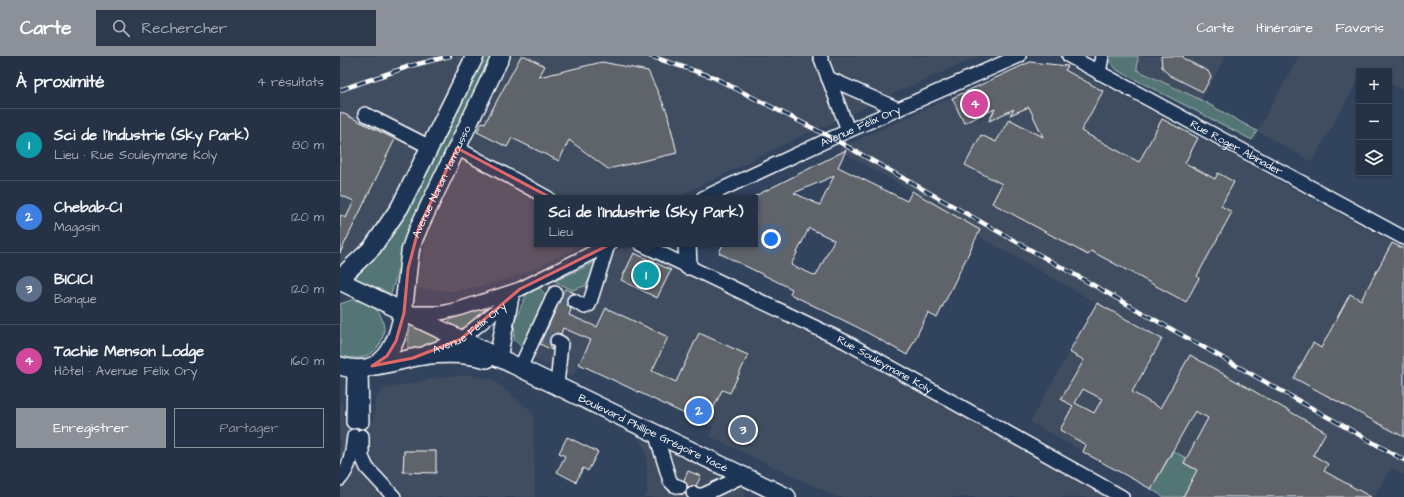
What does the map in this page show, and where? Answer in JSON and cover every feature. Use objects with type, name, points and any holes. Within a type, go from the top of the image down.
[{"type":"main road","points":[[340,280],[372,248],[386,230],[400,207],[475,56]]},
{"type":"main road","name":"Avenue Nanan Yamousso","points":[[357,368],[387,356],[396,341],[404,313],[410,250],[419,227],[501,56]]},
{"type":"main road","points":[[687,247],[688,266]]},
{"type":"main road","name":"Boulevard Phillipe Grégoire Yacé","points":[[340,280],[404,313],[655,432],[787,497]]},
{"type":"main road","points":[[498,358],[514,295]]},
{"type":"main road","name":"Boulevard Phillipe Grégoire Yacé","points":[[357,368],[391,364],[413,358],[468,355],[520,368]]},
{"type":"street","points":[[820,56],[848,130]]},
{"type":"street","name":"Avenue Félix Ory","points":[[709,195],[848,130],[1019,56]]},
{"type":"street","name":"Rue Roger Abinader","points":[[1069,56],[1404,238]]},
{"type":"street","points":[[1099,73],[1102,56]]},
{"type":"street","points":[[828,78],[898,109]]},
{"type":"street","points":[[365,114],[430,147]]},
{"type":"street","points":[[457,148],[543,195]]},
{"type":"street","name":"Avenue Félix Ory","points":[[413,358],[461,339],[514,295],[546,276],[603,247]]},
{"type":"street","points":[[574,301],[586,306],[589,305],[608,247]]},
{"type":"street","name":"Rue Souleymane Koly","points":[[647,247],[846,342],[1122,497]]},
{"type":"street","points":[[520,368],[541,333],[558,294],[546,276]]},
{"type":"street","name":"Avenue Félix Ory","points":[[404,313],[441,313],[514,295]]},
{"type":"street","points":[[557,386],[561,343],[558,341]]},
{"type":"street","points":[[357,368],[358,422]]},
{"type":"street","points":[[655,432],[670,481],[674,485],[680,487]]},
{"type":"street","points":[[340,479],[347,471],[358,436],[362,457],[367,468],[394,497]]},
{"type":"street","points":[[693,493],[700,496],[703,495],[743,476]]},
{"type":"highlighted area","points":[[457,148],[625,237],[520,289],[461,339],[413,358],[372,366],[387,356],[396,341],[404,313],[408,269],[419,227]]},
{"type":"shaded area","points":[[340,56],[467,56],[395,203],[365,245],[340,267]]},
{"type":"shaded area","points":[[513,56],[980,56],[892,94],[806,134],[682,195],[534,195],[534,247],[577,247],[527,272],[486,285],[453,291],[416,289],[427,235]]},
{"type":"shaded area","points":[[1138,56],[1226,56],[1201,100],[1137,70]]},
{"type":"shaded area","points":[[1299,56],[1404,56],[1404,91],[1392,85],[1392,68],[1356,68],[1356,83],[1312,162],[1257,131]]},
{"type":"shaded area","points":[[1030,62],[1068,66],[1404,249],[1404,475],[1391,468],[1374,497],[1164,497],[1030,422],[1097,303],[977,235],[980,230],[837,149]]},
{"type":"shaded area","points":[[635,247],[769,310],[848,350],[1104,497],[837,497],[709,436],[713,427],[579,364],[573,377],[532,358],[514,340],[515,320],[538,287],[555,281],[619,249]]},
{"type":"shaded area","points":[[469,375],[493,380],[533,412],[535,497],[340,497],[340,399],[343,407],[345,422],[374,422],[375,398],[384,389],[435,378]]},
{"type":"shaded area","points":[[638,438],[745,487],[745,497],[642,497],[647,494],[647,453]]},
{"type":"green space","points":[[482,56],[493,56],[410,229],[391,294],[355,278],[379,254],[406,212]]},
{"type":"green space","points":[[1109,56],[1138,56],[1137,70],[1201,100],[1257,131],[1252,140],[1117,70],[1108,60]]},
{"type":"green space","points":[[595,262],[598,266],[585,286],[572,290],[555,281]]},
{"type":"green space","points":[[538,287],[547,296],[522,347],[514,340],[515,320],[528,291]]},
{"type":"green space","points":[[493,298],[496,301],[462,331],[448,324],[450,320]]},
{"type":"green space","points":[[352,300],[368,304],[379,313],[383,324],[383,336],[378,347],[369,355],[356,358],[340,355],[340,304]]},
{"type":"green space","points":[[410,324],[444,340],[407,354]]},
{"type":"green space","points":[[1173,451],[1186,458],[1184,463],[1193,468],[1208,452],[1183,497],[1164,497],[1151,489]]},
{"type":"building","points":[[521,56],[525,56],[545,66],[539,77],[602,62],[648,71],[667,112],[677,153],[608,169],[569,140],[559,161],[512,138],[507,147],[477,132],[482,122],[485,123]]},
{"type":"building","points":[[1161,56],[1183,56],[1184,59],[1208,71],[1211,77],[1203,92],[1169,75],[1162,67]]},
{"type":"building","points":[[1030,62],[1068,66],[1065,70],[1103,91],[1081,131],[1139,162],[1162,119],[1198,138],[1185,163],[1215,179],[1218,173],[1234,182],[1221,206],[1232,212],[1197,276],[1199,278],[1186,302],[1091,251],[1088,255],[992,203],[1002,184],[965,165],[981,135],[996,142],[1009,119],[1043,137],[1029,107],[1010,115],[1014,109],[989,121],[995,109],[964,123],[952,98]]},
{"type":"building","points":[[340,112],[395,139],[340,253],[340,215],[346,218],[354,201],[340,195]]},
{"type":"building","points":[[846,150],[838,167],[907,201],[912,191],[980,230],[937,318],[928,313],[907,355],[859,328],[790,294],[792,289],[719,253],[722,247],[758,247],[757,195]],"holes":[[[834,176],[820,205],[794,193]],[[809,228],[834,240],[816,276],[791,265]]]},
{"type":"building","points":[[1392,243],[1404,249],[1404,437],[1294,378],[1313,343],[1321,348],[1350,294],[1361,300]]},
{"type":"building","points":[[634,253],[671,270],[657,298],[621,280]]},
{"type":"building","points":[[565,289],[575,293],[570,294],[566,301],[567,305],[571,309],[569,315],[597,327],[606,308],[668,337],[652,371],[676,382],[699,333],[748,355],[730,393],[722,390],[706,424],[579,364],[591,340],[563,328],[561,334],[556,333],[550,337],[549,342],[552,350],[540,344]]},
{"type":"building","points":[[1097,303],[1162,339],[1132,392],[1160,408],[1190,355],[1326,432],[1313,455],[1328,464],[1324,471],[1371,497],[1183,497],[1197,470],[1184,463],[1208,418],[1195,411],[1151,489],[1083,452],[1086,445],[1060,430],[1073,406],[1061,399],[1084,360],[1069,352]],"holes":[[[1083,389],[1102,399],[1094,413],[1075,403]]]},
{"type":"building","points":[[567,437],[598,452],[588,471],[583,468],[576,482],[557,472],[565,456],[559,453]]},
{"type":"building","points":[[404,451],[436,451],[436,473],[403,472]]},
{"type":"building","points":[[688,471],[701,476],[696,486],[688,487],[684,480]]},
{"type":"tunnel","points":[[562,296],[574,301]]},
{"type":"tunnel","points":[[544,335],[557,341]]},
{"type":"railway","points":[[340,90],[410,66],[450,56]]},
{"type":"railway","points":[[650,56],[713,77],[832,138],[1404,460]]},
{"type":"place","name":"Tachie Menson Lodge","points":[[975,104]]},
{"type":"place","name":"Sci de l'Industrie (Sky Park)","points":[[646,275]]},
{"type":"place","name":"Chebab-CI","points":[[699,411]]},
{"type":"place","name":"BICICI","points":[[743,430]]}]
